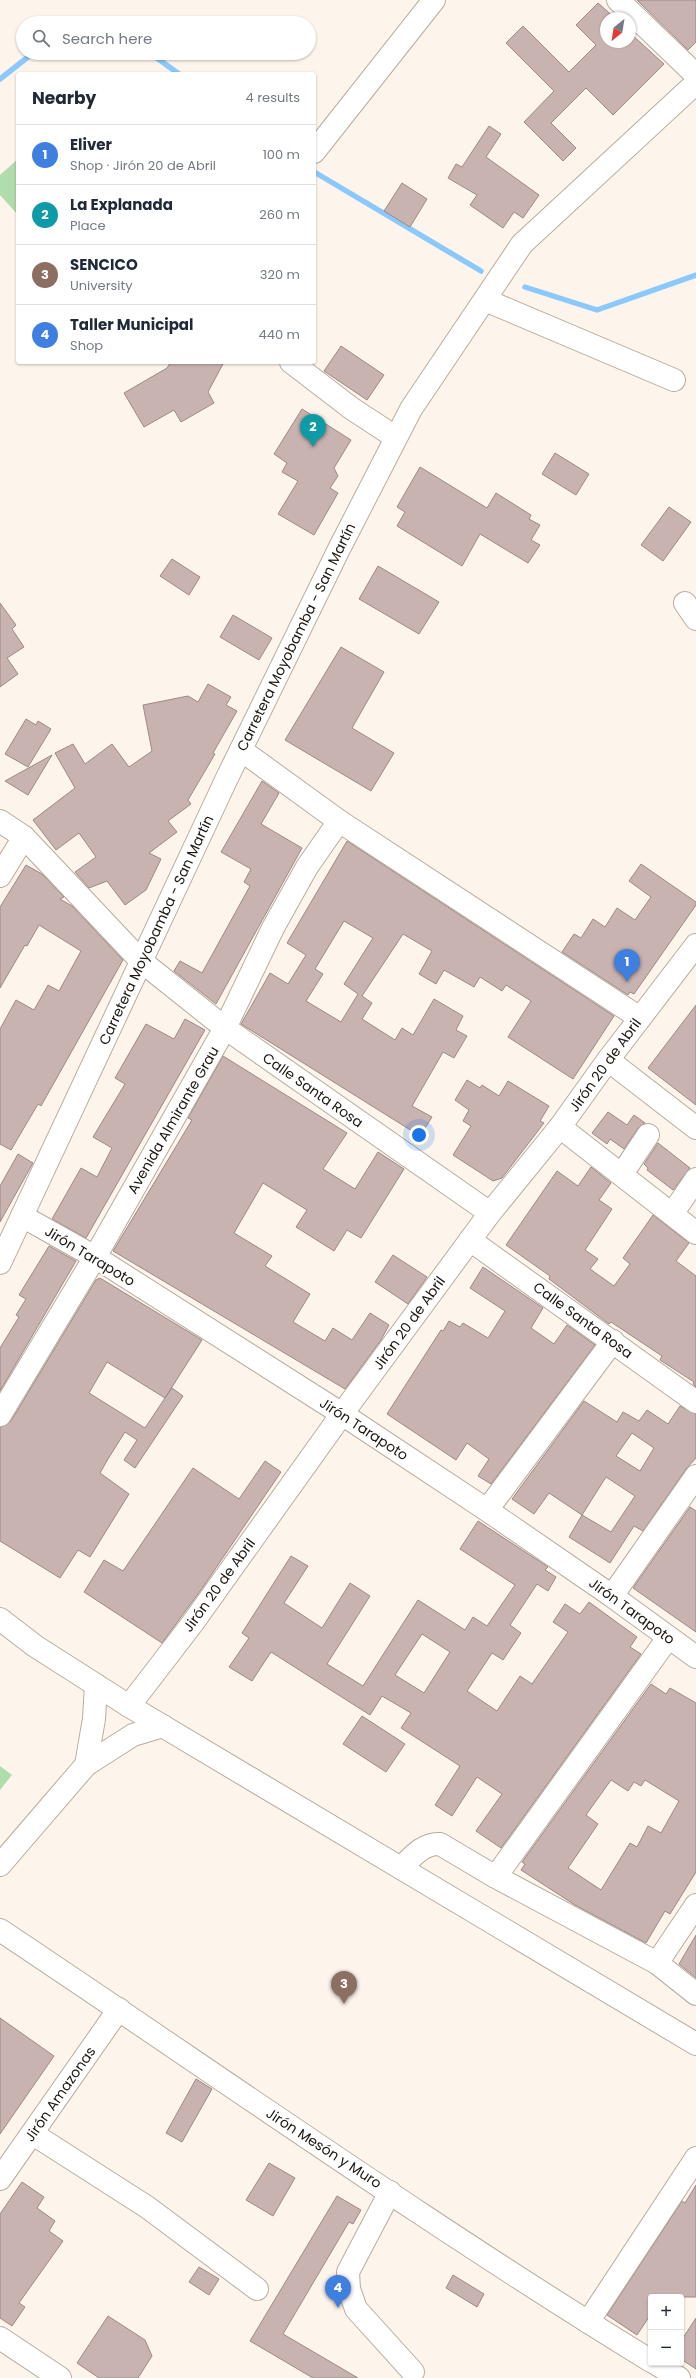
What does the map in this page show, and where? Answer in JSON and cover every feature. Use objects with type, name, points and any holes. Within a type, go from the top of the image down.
[{"type":"main road","points":[[316,149],[434,0]]},
{"type":"main road","points":[[618,0],[696,75]]},
{"type":"main road","name":"Carretera Moyobamba - San Martín","points":[[0,1263],[241,750],[395,437],[411,409],[522,244],[696,83]]},
{"type":"main road","points":[[485,300],[674,380]]},
{"type":"main road","points":[[294,364],[351,408],[395,437]]},
{"type":"main road","points":[[241,750],[339,821],[640,1018]]},
{"type":"main road","name":"Calle Santa Rosa","points":[[0,821],[24,837],[141,961],[225,1028],[490,1213]]},
{"type":"main road","name":"Avenida Almirante Grau","points":[[0,1415],[95,1257],[225,1028],[277,922],[307,867],[339,821]]},
{"type":"main road","points":[[0,876],[24,837]]},
{"type":"main road","name":"Jirón 20 de Abril","points":[[129,1706],[192,1624],[342,1414],[490,1213],[560,1127],[608,1060],[696,945]]},
{"type":"main road","points":[[608,1060],[696,1128]]},
{"type":"main road","points":[[560,1127],[624,1171],[674,1210],[696,1233]]},
{"type":"main road","points":[[624,1171],[648,1135]]},
{"type":"main road","points":[[603,1143],[600,1147],[624,1171]]},
{"type":"main road","points":[[674,1210],[696,1180]]},
{"type":"main road","points":[[674,1210],[696,1221]]},
{"type":"main road","name":"Jirón Tarapoto","points":[[22,1216],[95,1257],[342,1414],[487,1510],[612,1596],[696,1657]]},
{"type":"main road","name":"Calle Santa Rosa","points":[[470,1240],[613,1341],[696,1402]]},
{"type":"main road","points":[[487,1510],[613,1341]]},
{"type":"main road","points":[[612,1596],[692,1490]]},
{"type":"main road","points":[[0,1619],[35,1646],[129,1706],[696,2044]]},
{"type":"main road","points":[[0,1634],[35,1646]]},
{"type":"main road","points":[[494,1876],[502,1868],[668,1638]]},
{"type":"main road","points":[[86,1765],[94,1719],[96,1685]]},
{"type":"main road","points":[[0,1865],[86,1765],[134,1736],[163,1726]]},
{"type":"main road","points":[[401,1868],[422,1848],[433,1844],[440,1844],[494,1876],[657,1963],[696,1994]]},
{"type":"main road","points":[[657,1963],[696,1905]]},
{"type":"main road","name":"Jirón Mesón y Muro","points":[[0,1930],[119,2009],[250,2100],[588,2322],[648,2359]]},
{"type":"main road","name":"Jirón Amazonas","points":[[0,2179],[33,2134],[119,2009]]},
{"type":"main road","points":[[33,2134],[147,2207],[258,2289]]},
{"type":"main road","points":[[588,2322],[696,2158]]},
{"type":"main road","points":[[390,2192],[348,2272],[349,2289],[356,2309],[412,2372]]},
{"type":"main road","points":[[0,2338],[60,2378]]},
{"type":"main road","points":[[660,2366],[679,2378]]},
{"type":"green space","points":[[16,161],[16,213],[0,195],[0,175]]},
{"type":"green space","points":[[0,1766],[12,1775],[0,1790]]},
{"type":"building","points":[[637,0],[696,0],[696,42],[688,50]]},
{"type":"building","points":[[598,3],[608,12],[600,12],[600,48],[636,48],[636,38],[664,64],[613,115],[586,88],[551,123],[576,148],[563,161],[524,122],[554,91],[506,43],[523,26],[569,72],[596,45],[576,25]]},
{"type":"building","points":[[489,126],[501,134],[486,157],[539,195],[523,218],[514,212],[503,228],[470,205],[477,195],[448,178],[456,164],[462,167]]},
{"type":"building","points":[[402,183],[427,199],[410,227],[384,211]]},
{"type":"building","points":[[341,346],[384,375],[367,400],[324,371]]},
{"type":"building","points":[[170,364],[223,364],[208,392],[214,403],[181,422],[174,410],[144,427],[124,393],[167,368]]},
{"type":"building","points":[[302,409],[351,440],[334,468],[338,476],[330,488],[338,493],[314,535],[278,514],[298,481],[282,472],[287,463],[274,454]]},
{"type":"building","points":[[555,453],[589,474],[576,495],[542,474]]},
{"type":"building","points":[[420,467],[487,508],[496,493],[531,515],[529,519],[540,525],[531,540],[540,545],[528,563],[480,534],[462,566],[397,526],[405,512],[397,507]]},
{"type":"building","points":[[669,507],[691,522],[663,561],[641,545]]},
{"type":"building","points":[[172,559],[200,577],[189,595],[160,576]]},
{"type":"building","points":[[378,566],[439,602],[419,634],[359,599]]},
{"type":"building","points":[[0,603],[16,625],[12,629],[24,647],[7,658],[18,674],[0,687]]},
{"type":"building","points":[[233,615],[272,638],[259,660],[220,637]]},
{"type":"building","points":[[341,647],[384,672],[352,728],[394,753],[371,791],[285,740]]},
{"type":"building","points":[[208,684],[231,697],[226,705],[237,711],[213,753],[215,754],[188,800],[191,804],[168,821],[177,832],[149,853],[161,859],[146,890],[125,905],[107,881],[89,888],[75,872],[96,857],[79,833],[56,850],[33,820],[75,788],[55,753],[73,744],[85,764],[112,744],[129,767],[152,751],[143,705],[188,696],[198,702]]},
{"type":"building","points":[[26,719],[36,725],[38,721],[51,729],[28,767],[5,754]]},
{"type":"building","points":[[52,755],[28,795],[5,781]]},
{"type":"building","points":[[262,781],[279,793],[261,824],[302,848],[216,1004],[174,971],[180,961],[202,973],[250,886],[244,882],[251,869],[221,852]]},
{"type":"building","points":[[347,841],[614,1016],[573,1079],[508,1037],[531,1001],[506,985],[502,991],[480,977],[474,987],[444,970],[436,984],[419,974],[432,951],[403,934],[362,996],[372,1003],[362,1019],[395,1040],[402,1028],[413,1035],[434,999],[463,1016],[456,1030],[467,1036],[454,1058],[443,1052],[412,1106],[432,1117],[420,1136],[241,1024],[270,973],[288,984],[306,955],[287,943]],"holes":[[[344,921],[373,938],[344,984],[358,994],[341,1022],[306,1001],[323,974],[315,969]]]},
{"type":"building","points":[[641,864],[696,902],[696,905],[634,994],[630,992],[628,995],[562,952],[574,934],[581,938],[593,919],[605,927],[617,908],[635,920],[651,897],[629,881]]},
{"type":"building","points":[[26,865],[42,874],[64,897],[60,899],[72,906],[123,960],[41,1106],[38,1104],[11,1150],[0,1144],[0,1029],[16,1000],[34,1010],[48,985],[59,991],[81,951],[39,925],[27,946],[25,945],[0,988],[0,907]]},
{"type":"building","points":[[696,1005],[696,1105],[648,1068]]},
{"type":"building","points":[[185,1019],[205,1030],[86,1238],[52,1219],[81,1168],[97,1177],[112,1148],[93,1137],[125,1084],[115,1078],[146,1024],[174,1039]]},
{"type":"building","points":[[223,1056],[347,1133],[323,1169],[355,1189],[378,1152],[404,1169],[361,1238],[347,1230],[334,1251],[296,1227],[307,1210],[263,1183],[234,1233],[272,1256],[265,1266],[310,1294],[293,1322],[325,1341],[333,1328],[352,1340],[370,1313],[389,1325],[381,1340],[345,1389],[113,1251],[192,1120],[188,1118]]},
{"type":"building","points":[[467,1080],[480,1088],[482,1085],[499,1096],[508,1081],[549,1106],[540,1121],[544,1123],[502,1178],[493,1181],[453,1155],[471,1126],[463,1121],[469,1110],[455,1100]]},
{"type":"building","points":[[608,1112],[627,1125],[634,1115],[645,1123],[638,1128],[624,1149],[610,1139],[607,1144],[592,1133]]},
{"type":"building","points":[[658,1143],[690,1168],[673,1190],[647,1170],[648,1168],[644,1164]]},
{"type":"building","points":[[18,1154],[33,1163],[0,1222],[0,1186]]},
{"type":"building","points":[[591,1167],[611,1183],[599,1200],[612,1209],[585,1250],[598,1259],[590,1269],[614,1286],[630,1264],[623,1258],[653,1215],[689,1243],[676,1261],[696,1276],[696,1387],[693,1384],[694,1382],[660,1360],[662,1356],[611,1322],[609,1324],[549,1279],[550,1276],[506,1245],[557,1171],[578,1186]]},
{"type":"building","points":[[49,1246],[76,1261],[0,1391],[0,1348],[19,1317],[16,1315],[26,1299],[19,1295]]},
{"type":"building","points":[[393,1255],[427,1277],[408,1304],[375,1282]]},
{"type":"building","points":[[483,1267],[543,1308],[531,1328],[554,1344],[567,1325],[595,1345],[491,1484],[478,1476],[489,1459],[467,1443],[456,1460],[387,1414],[441,1330],[443,1331],[449,1321],[460,1327],[463,1323],[488,1338],[505,1311],[470,1288]]},
{"type":"building","points":[[100,1278],[202,1340],[165,1398],[172,1388],[183,1396],[135,1468],[124,1460],[137,1440],[125,1432],[108,1459],[100,1473],[129,1494],[90,1557],[78,1550],[60,1578],[0,1541],[0,1427],[11,1421],[96,1280]],"holes":[[[107,1362],[165,1398],[145,1428],[89,1393]]]},
{"type":"building","points":[[584,1401],[617,1422],[623,1412],[639,1421],[647,1410],[668,1424],[680,1406],[696,1414],[696,1458],[686,1469],[643,1531],[634,1526],[610,1563],[569,1537],[582,1515],[549,1493],[534,1514],[512,1499]],"holes":[[[632,1433],[654,1448],[640,1471],[616,1456]],[[606,1477],[635,1496],[611,1532],[582,1515]]]},
{"type":"building","points":[[265,1461],[281,1472],[203,1587],[162,1643],[84,1592],[104,1560],[123,1571],[193,1468],[239,1499]]},
{"type":"building","points":[[690,1507],[696,1511],[696,1632],[633,1588]]},
{"type":"building","points":[[478,1521],[548,1567],[545,1570],[556,1577],[548,1591],[537,1584],[510,1625],[521,1633],[503,1660],[492,1653],[467,1691],[497,1711],[520,1676],[532,1684],[568,1632],[553,1622],[565,1604],[580,1614],[589,1602],[637,1637],[630,1647],[641,1654],[501,1848],[476,1831],[502,1794],[477,1777],[452,1816],[435,1805],[460,1766],[401,1728],[411,1713],[382,1696],[370,1715],[271,1652],[252,1681],[229,1667],[249,1638],[242,1633],[291,1556],[308,1566],[284,1603],[322,1628],[350,1583],[370,1596],[327,1664],[363,1686],[418,1600],[465,1630],[473,1617],[487,1626],[515,1585],[460,1549]],"holes":[[[422,1634],[450,1652],[424,1693],[395,1675]]]},
{"type":"building","points":[[651,1684],[666,1694],[670,1688],[696,1703],[696,1872],[670,1914],[665,1911],[646,1943],[575,1905],[521,1870],[525,1864],[522,1862]],"holes":[[[611,1780],[628,1791],[634,1782],[641,1786],[645,1780],[679,1801],[661,1833],[648,1826],[637,1847],[630,1843],[601,1890],[568,1868],[598,1824],[586,1815]]]},
{"type":"building","points":[[362,1716],[405,1744],[386,1772],[343,1744]]},
{"type":"building","points":[[696,1935],[696,1978],[679,1964]]},
{"type":"building","points":[[0,2018],[54,2056],[0,2134]]},
{"type":"building","points":[[196,2079],[212,2089],[182,2142],[166,2133]]},
{"type":"building","points":[[269,2163],[295,2178],[273,2216],[246,2200]]},
{"type":"building","points":[[22,2182],[44,2197],[37,2208],[55,2221],[49,2231],[63,2241],[19,2303],[25,2307],[12,2326],[0,2318],[0,2214]]},
{"type":"building","points":[[696,2185],[696,2297],[684,2297],[684,2294],[648,2294],[648,2318],[637,2335],[607,2315],[682,2201],[685,2203]]},
{"type":"building","points":[[337,2196],[361,2210],[353,2224],[349,2222],[283,2334],[358,2378],[313,2378],[250,2341]]},
{"type":"building","points":[[199,2267],[219,2279],[209,2295],[189,2282]]},
{"type":"building","points":[[453,2275],[484,2294],[477,2307],[446,2288]]},
{"type":"building","points":[[108,2316],[145,2340],[152,2356],[138,2378],[99,2378],[77,2363]]},
{"type":"building","points":[[696,2318],[696,2369],[684,2361],[684,2336]]},
{"type":"waterway","points":[[0,79],[24,60]]},
{"type":"waterway","points":[[160,60],[176,72]]},
{"type":"waterway","points":[[316,173],[481,271]]},
{"type":"waterway","points":[[525,287],[597,310],[696,275]]},
{"type":"place","name":"La Explanada","points":[[313,447]]},
{"type":"place","name":"Eliver","points":[[627,982]]},
{"type":"place","name":"SENCICO","points":[[344,2004]]},
{"type":"place","name":"Taller Municipal","points":[[338,2308]]}]
